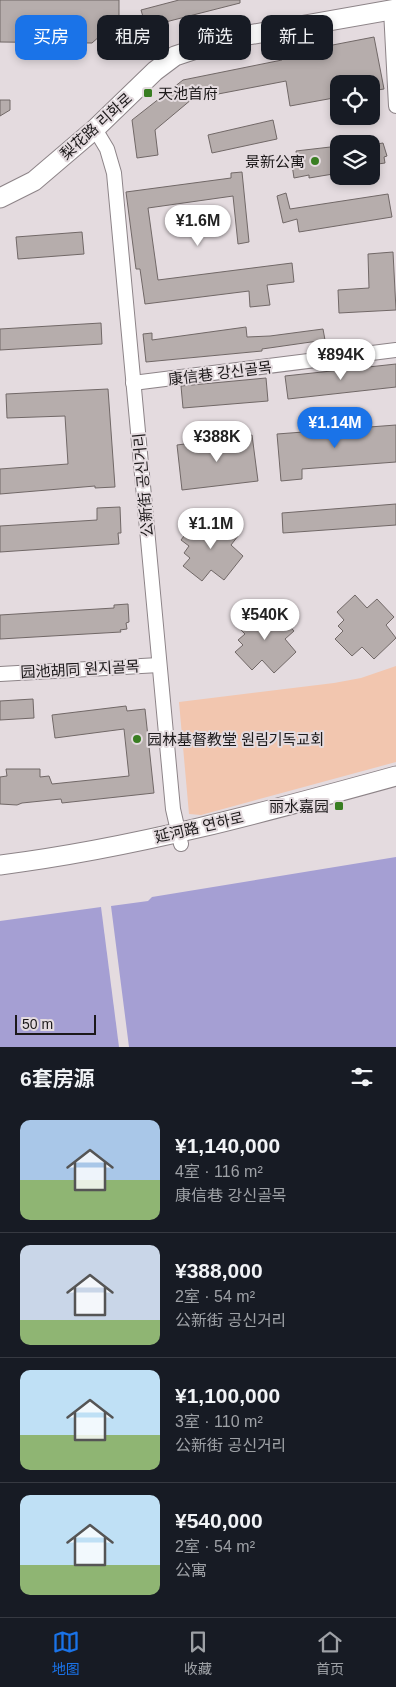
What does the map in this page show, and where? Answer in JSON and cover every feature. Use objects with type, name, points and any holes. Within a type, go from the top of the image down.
[{"type":"main road","name":"梨花路 리화로","points":[[0,198],[34,181],[95,129],[155,70],[175,56],[190,50],[243,36],[394,9]]},
{"type":"main road","name":"延河路 연하로","points":[[0,874],[100,861],[396,776]]},
{"type":"main road","name":"延河路 연하로","points":[[0,865],[179,838],[396,787]]},
{"type":"street","points":[[394,9],[396,106]]},
{"type":"street","name":"公新街 공신거리","points":[[95,129],[107,148],[114,173],[173,809],[179,838]]},
{"type":"street","name":"康信巷 강신골목","points":[[133,383],[396,350]]},
{"type":"street","name":"园池胡同 원지골목","points":[[0,674],[159,665]]},
{"type":"shaded area","points":[[396,666],[396,762],[201,815],[189,814],[179,702],[334,683],[361,678]]},
{"type":"shaded area","points":[[396,857],[396,1047],[129,1047],[111,906],[148,901],[152,897]]},
{"type":"shaded area","points":[[101,907],[119,1047],[0,1047],[0,921]]},
{"type":"building","points":[[0,0],[119,0],[119,15],[97,15],[97,39],[92,43],[87,43],[87,15],[15,15],[15,42],[0,42]]},
{"type":"building","points":[[179,0],[240,0],[240,3],[193,15],[179,15],[179,19],[169,21],[169,15],[142,15],[141,10]]},
{"type":"building","points":[[374,37],[384,89],[380,90],[380,75],[330,75],[330,99],[290,106],[286,81],[192,99],[155,130],[158,155],[137,158],[132,120],[183,80],[282,60],[333,60],[333,45]]},
{"type":"building","points":[[0,100],[10,100],[10,110],[0,116]]},
{"type":"building","points":[[273,120],[277,139],[212,153],[208,135]]},
{"type":"building","points":[[383,143],[387,156],[384,157],[385,163],[380,164],[380,144]]},
{"type":"building","name":"景新公寓","points":[[330,147],[330,174],[309,178],[309,175],[294,178],[291,158],[297,157],[296,151]]},
{"type":"building","points":[[242,172],[249,242],[238,244],[233,196],[148,208],[158,280],[292,263],[294,282],[267,285],[270,305],[250,307],[249,291],[145,304],[140,269],[136,269],[126,192],[231,178],[231,173]]},
{"type":"building","points":[[286,193],[290,209],[388,194],[392,217],[299,232],[297,219],[283,223],[277,196]]},
{"type":"building","points":[[82,232],[84,254],[18,259],[16,237]]},
{"type":"building","points":[[393,252],[396,310],[339,313],[338,290],[369,288],[368,254]]},
{"type":"building","points":[[101,323],[102,344],[0,350],[0,329]]},
{"type":"building","points":[[246,327],[247,337],[323,329],[325,340],[262,349],[262,351],[146,362],[143,334],[152,333],[152,340]]},
{"type":"building","points":[[396,364],[396,387],[288,399],[285,376]]},
{"type":"building","points":[[266,378],[268,401],[183,408],[181,386]]},
{"type":"building","points":[[108,389],[115,487],[95,488],[95,486],[0,494],[0,469],[68,464],[65,416],[7,418],[6,394]]},
{"type":"building","points":[[396,425],[396,462],[302,469],[302,479],[281,481],[277,434]]},
{"type":"building","points":[[252,435],[258,481],[182,490],[177,445]]},
{"type":"building","points":[[396,504],[396,525],[283,533],[282,513]]},
{"type":"building","points":[[120,507],[121,533],[118,533],[119,544],[0,552],[0,526],[97,520],[97,508]]},
{"type":"building","points":[[196,520],[210,531],[218,520],[238,536],[231,545],[243,556],[224,580],[211,570],[202,581],[183,566],[190,558],[184,553],[189,546],[181,540]]},
{"type":"building","points":[[355,595],[367,608],[377,599],[394,617],[386,625],[396,638],[374,659],[362,647],[352,656],[335,639],[343,631],[338,626],[344,620],[337,612]]},
{"type":"building","points":[[128,604],[129,622],[126,623],[127,629],[120,630],[121,632],[0,639],[0,615],[114,608],[114,605]]},
{"type":"building","points":[[255,609],[267,622],[277,613],[294,631],[285,639],[296,652],[274,673],[262,660],[252,670],[235,652],[243,645],[238,640],[245,634],[237,626]]},
{"type":"building","points":[[33,699],[34,718],[0,720],[0,701]]},
{"type":"building","points":[[126,706],[127,711],[145,709],[154,793],[62,803],[61,799],[17,805],[0,804],[0,777],[7,776],[6,769],[40,769],[40,777],[49,776],[52,784],[129,776],[124,729],[55,738],[52,715]]},
{"type":"place","name":"天池首府","points":[[148,93]]},
{"type":"place","name":"景新公寓","points":[[315,161]]},
{"type":"place","name":"园林基督教堂 원림기독교회","points":[[137,739]]},
{"type":"place","name":"丽水嘉园","points":[[339,806]]}]
